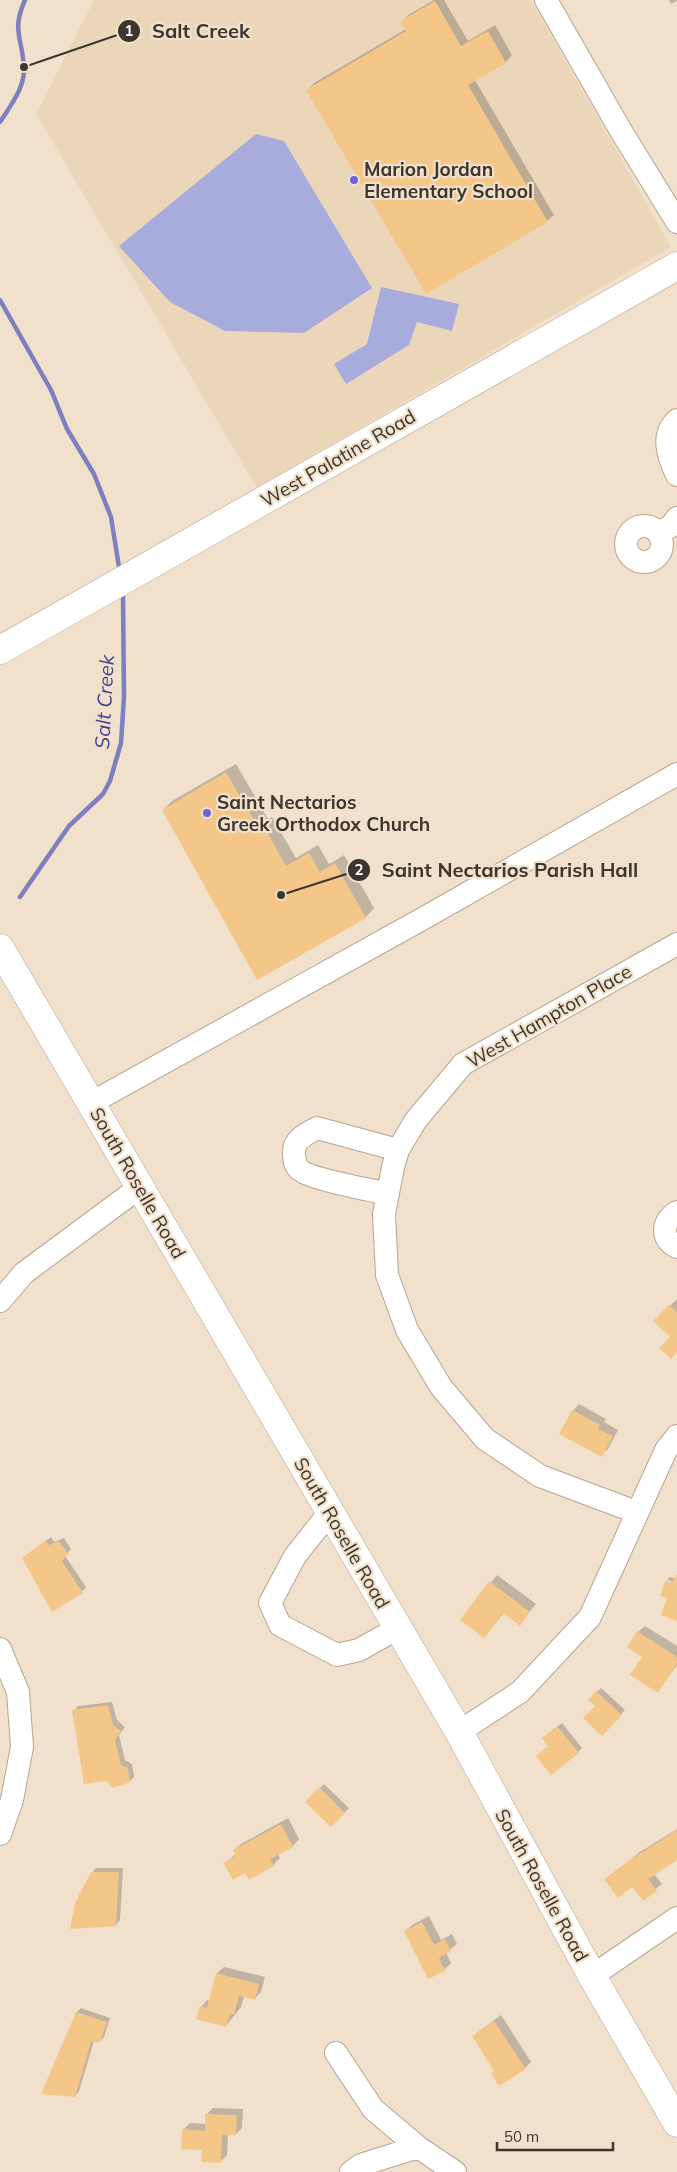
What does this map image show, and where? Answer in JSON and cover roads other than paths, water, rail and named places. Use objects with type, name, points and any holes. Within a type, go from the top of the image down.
[{"type":"main road","name":"West Palatine Road","points":[[0,650],[677,266]]},
{"type":"main road","name":"South Roselle Road","points":[[0,948],[459,1732],[592,1976],[677,2123]]},
{"type":"street","points":[[546,0],[621,131],[677,222]]},
{"type":"street","points":[[677,420],[672,425],[666,444],[670,460],[677,475]]},
{"type":"street","points":[[658,532],[671,526],[677,518]]},
{"type":"street","points":[[91,1103],[424,918],[677,774]]},
{"type":"street","name":"West Hampton Place","points":[[636,1512],[540,1476],[485,1439],[440,1388],[407,1330],[388,1275],[384,1214],[398,1150],[416,1120],[463,1064],[677,944]]},
{"type":"street","points":[[388,1194],[312,1176],[299,1170],[294,1161],[294,1146],[304,1134],[317,1128],[398,1150]]},
{"type":"street","points":[[0,1301],[24,1273],[140,1187]]},
{"type":"street","points":[[677,1212],[667,1221],[665,1228],[669,1242],[677,1247]]},
{"type":"street","points":[[459,1732],[520,1692],[590,1617],[636,1512],[666,1450],[677,1436]]},
{"type":"street","points":[[330,1512],[295,1556],[270,1603],[280,1625],[337,1654],[359,1650],[398,1628]]},
{"type":"street","points":[[0,1649],[18,1692],[22,1748],[12,1800],[0,1834]]},
{"type":"street","points":[[592,1976],[677,1918]]},
{"type":"street","points":[[336,2053],[373,2109],[418,2147],[455,2172]]},
{"type":"street","points":[[351,2172],[361,2165],[418,2147]]},
{"type":"waterway","name":"Salt Creek","points":[[0,122],[17,95],[23,80],[24,65],[18,26],[25,0]]},
{"type":"waterway","name":"Salt Creek","points":[[0,300],[51,390],[67,429],[94,474],[111,517],[119,567]]},
{"type":"waterway","name":"Salt Creek","points":[[20,897],[69,826],[103,794],[110,781],[121,743],[124,697],[123,596]]},
{"type":"place","name":"Salt Creek","points":[[24,67]]},
{"type":"place","name":"Marion Jordan Elementary School","points":[[354,180]]},
{"type":"place","name":"Saint Nectarios Greek Orthodox Church","points":[[207,813]]},
{"type":"place","name":"Saint Nectarios Parish Hall","points":[[281,895]]}]
